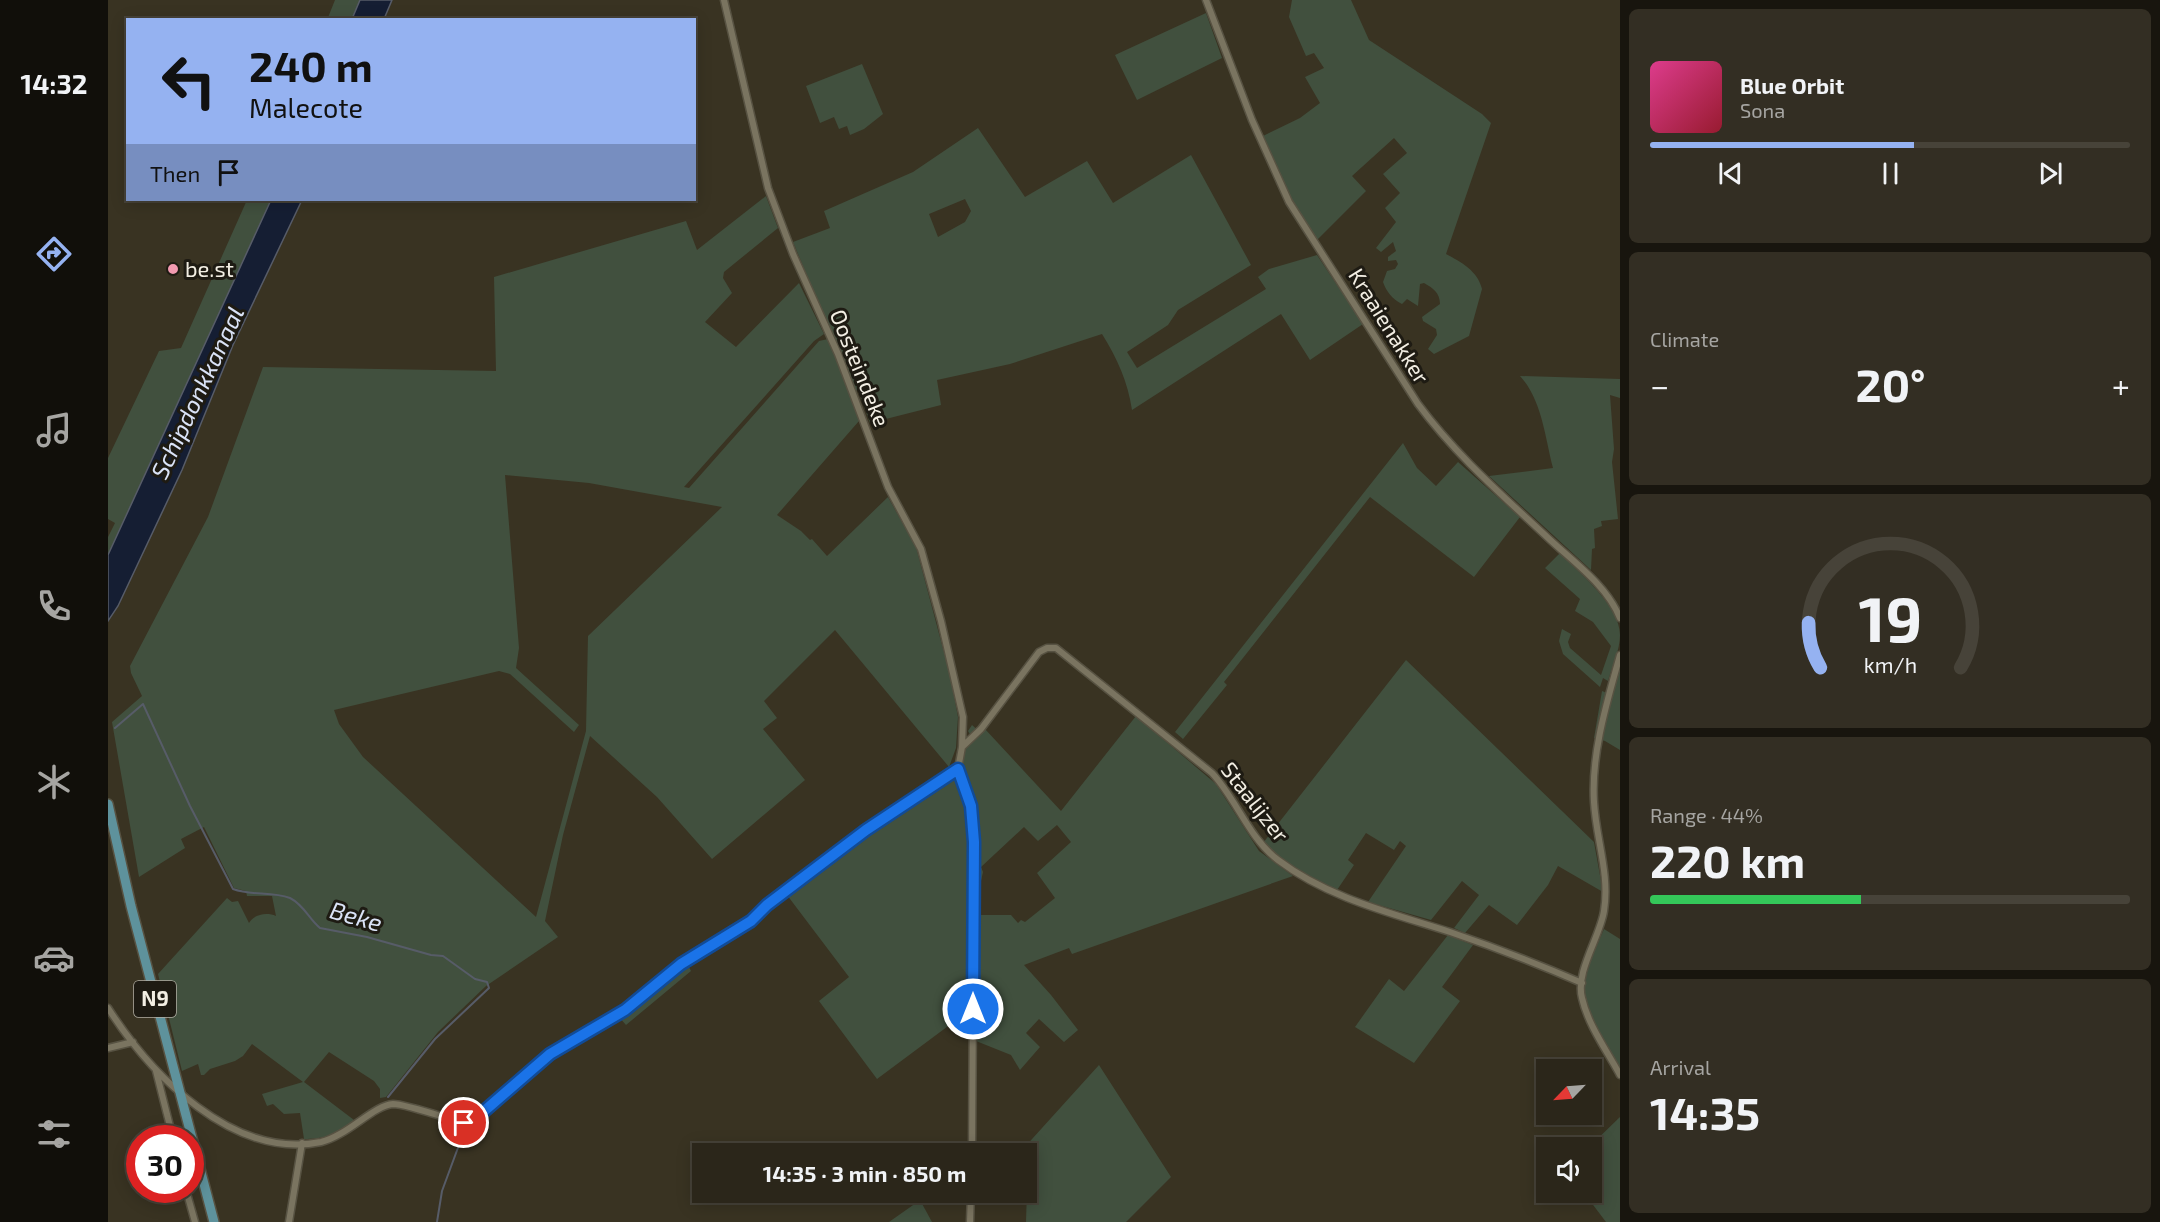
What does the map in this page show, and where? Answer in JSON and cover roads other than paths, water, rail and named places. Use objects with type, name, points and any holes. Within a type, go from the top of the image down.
[{"type":"main road","name":"N9","points":[[108,804],[130,906],[214,1222]]},
{"type":"street","name":"Oosteindeke","points":[[724,0],[768,188],[793,254],[838,354],[888,487],[921,549],[941,621],[963,717],[959,771]]},
{"type":"street","name":"Kraaienakker","points":[[1206,0],[1251,120],[1289,202],[1418,404],[1441,435],[1484,479],[1605,591],[1620,618]]},
{"type":"street","name":"Staalijzer","points":[[962,747],[981,729],[1040,652],[1047,648],[1056,648],[1212,773],[1261,845],[1302,876],[1354,901],[1461,936],[1582,983]]},
{"type":"street","points":[[1620,655],[1602,723],[1595,770],[1595,812],[1607,887],[1605,910],[1602,926],[1588,959],[1581,998],[1588,1017],[1620,1075]]},
{"type":"street","points":[[108,1008],[155,1071],[179,1092],[231,1128],[252,1138],[302,1143],[336,1138],[377,1110],[393,1104],[464,1123],[475,1119],[550,1054],[625,1010],[681,964],[751,921],[767,905],[866,830],[959,771],[971,806],[974,842],[972,1143]]},
{"type":"street","points":[[108,1048],[133,1042]]},
{"type":"street","points":[[155,1071],[170,1125]]},
{"type":"street","points":[[289,1222],[302,1143]]},
{"type":"street","points":[[190,1203],[195,1222]]},
{"type":"street","points":[[970,1222],[971,1203]]},
{"type":"water","points":[[360,0],[392,0],[384,18],[352,18]]},
{"type":"water","name":"Schipdonkkanaal","points":[[271,201],[302,201],[233,345],[182,470],[118,606],[108,621],[108,555]]},
{"type":"waterway","name":"Beke","points":[[115,728],[143,704],[190,806],[233,889],[290,898],[299,904],[320,928],[443,956],[475,979],[487,982],[489,988],[435,1039],[388,1097]]},
{"type":"waterway","name":"Beke","points":[[437,1222],[442,1191],[466,1126]]},
{"type":"place","name":"be.st","points":[[173,269]]}]
